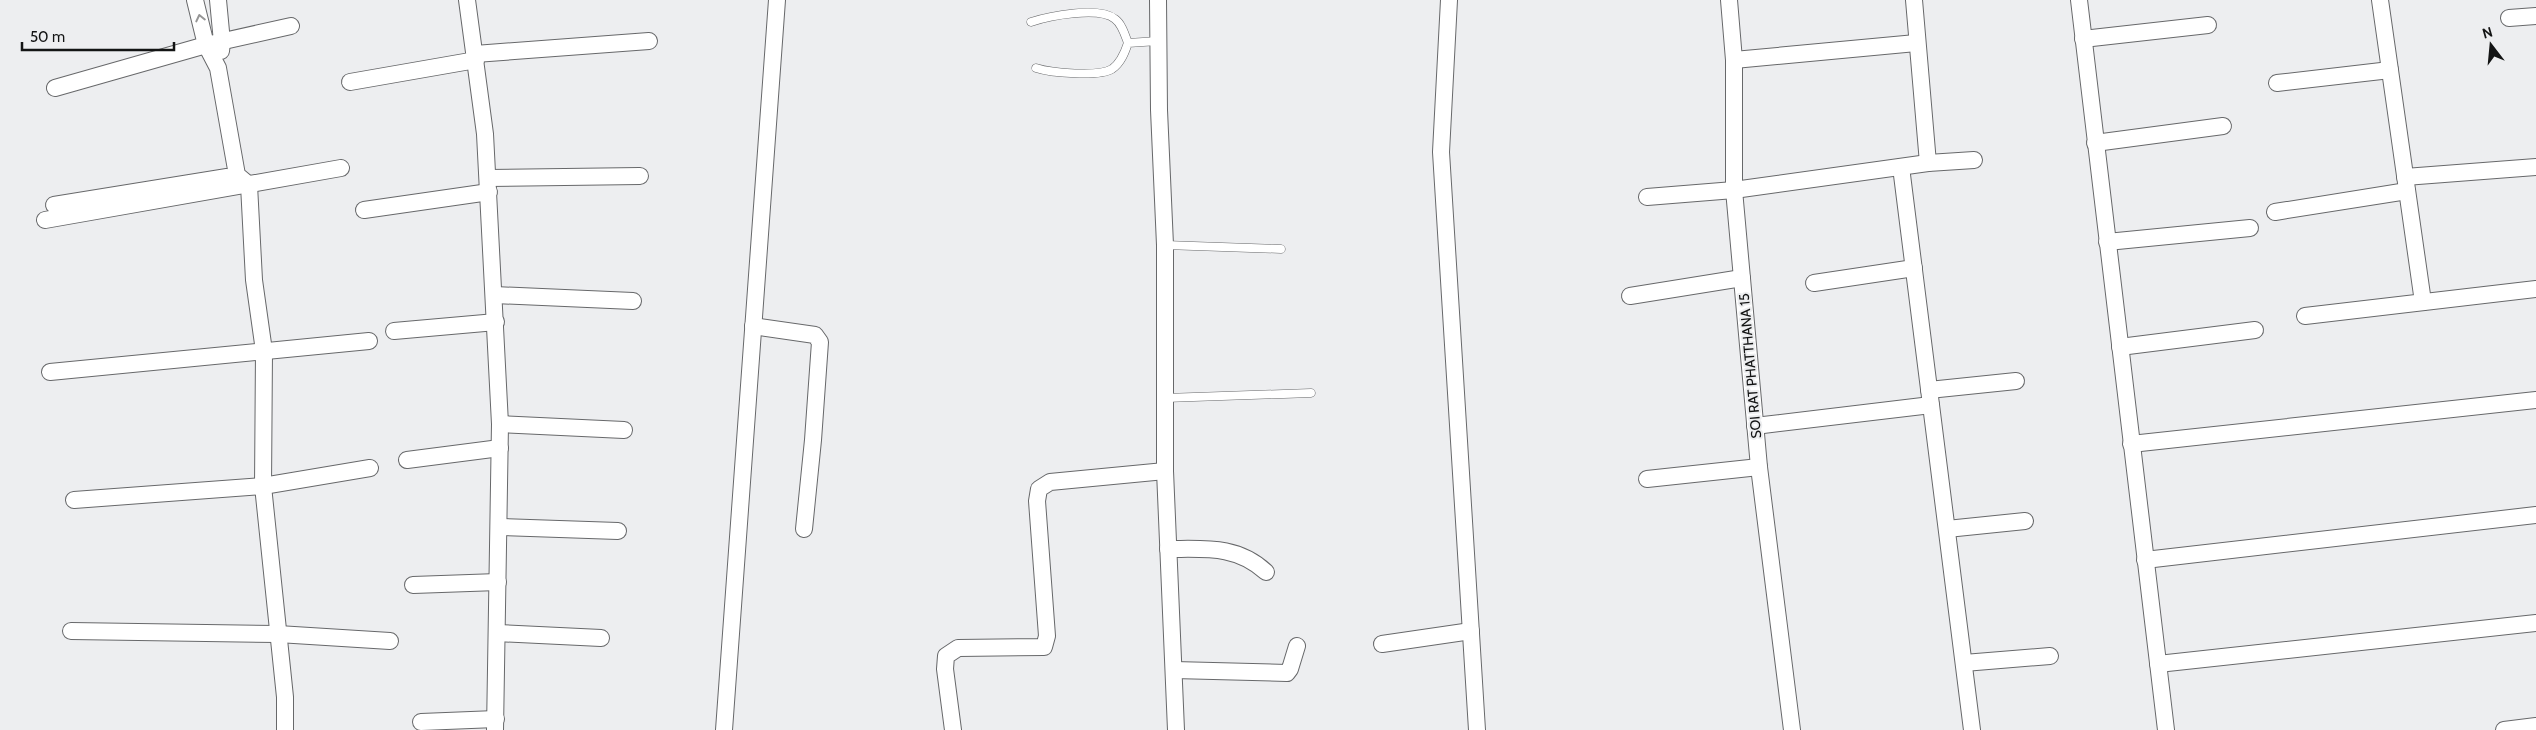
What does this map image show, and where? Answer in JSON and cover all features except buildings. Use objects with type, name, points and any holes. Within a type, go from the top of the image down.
[{"type":"street","points":[[196,0],[206,45],[218,68],[243,180],[264,351],[263,486],[285,697],[285,730]]},
{"type":"street","points":[[218,0],[222,42],[218,68]]},
{"type":"street","points":[[421,722],[495,725],[500,424],[495,295],[485,134],[467,0]]},
{"type":"street","points":[[724,730],[777,0]]},
{"type":"street","points":[[1158,0],[1165,245],[1165,471],[1176,730]]},
{"type":"street","points":[[1449,0],[1441,152],[1477,730]]},
{"type":"street","name":"SOI RAT PHATTHANA 15","points":[[1729,0],[1734,60],[1734,190],[1759,467],[1792,730]]},
{"type":"street","points":[[1914,0],[1916,43],[1928,164]]},
{"type":"street","points":[[2079,0],[2166,730]]},
{"type":"street","points":[[2380,0],[2423,302]]},
{"type":"street","points":[[2509,18],[2536,16]]},
{"type":"street","points":[[2083,39],[2208,25]]},
{"type":"street","points":[[55,88],[206,45],[291,26]]},
{"type":"street","points":[[350,82],[475,58],[650,41]]},
{"type":"street","points":[[1734,60],[1916,43]]},
{"type":"street","points":[[2277,84],[2390,70]]},
{"type":"street","points":[[2095,143],[2223,126]]},
{"type":"street","points":[[1648,197],[1734,190],[1901,167],[1974,160]]},
{"type":"street","points":[[45,220],[243,180],[299,165]]},
{"type":"street","points":[[1901,167],[1972,730]]},
{"type":"street","points":[[2275,212],[2406,184],[2536,167]]},
{"type":"street","points":[[54,205],[342,168]]},
{"type":"street","points":[[364,210],[488,185],[640,176]]},
{"type":"street","points":[[2107,242],[2250,228]]},
{"type":"street","points":[[1814,284],[1914,268]]},
{"type":"street","points":[[1630,296],[1742,278]]},
{"type":"street","points":[[2305,316],[2536,289]]},
{"type":"street","points":[[495,295],[633,301]]},
{"type":"street","points":[[394,331],[496,322]]},
{"type":"street","points":[[753,326],[804,332],[815,335],[820,342],[804,529]]},
{"type":"street","points":[[2120,347],[2255,330]]},
{"type":"street","points":[[50,372],[369,341]]},
{"type":"street","points":[[1756,426],[1930,398],[2016,381]]},
{"type":"street","points":[[2131,444],[2536,400]]},
{"type":"street","points":[[500,424],[624,430]]},
{"type":"street","points":[[408,460],[500,448]]},
{"type":"street","points":[[1647,479],[1759,467]]},
{"type":"street","points":[[74,500],[263,486],[370,468]]},
{"type":"street","points":[[953,730],[945,669],[946,656],[958,648],[1044,647],[1047,636],[1037,501],[1039,489],[1050,482],[1165,471]]},
{"type":"street","points":[[2145,560],[2536,515]]},
{"type":"street","points":[[1947,529],[2025,521]]},
{"type":"street","points":[[499,528],[618,531]]},
{"type":"street","points":[[1168,550],[1204,549],[1234,552],[1253,560],[1266,572]]},
{"type":"street","points":[[413,585],[498,582]]},
{"type":"street","points":[[2158,664],[2536,623]]},
{"type":"street","points":[[71,631],[278,634],[390,641]]},
{"type":"street","points":[[1382,644],[1471,631]]},
{"type":"street","points":[[497,633],[601,638]]},
{"type":"street","points":[[1174,670],[1287,673],[1297,646]]},
{"type":"street","points":[[1964,663],[2050,656]]},
{"type":"street","points":[[2504,730],[2536,726]]},
{"type":"lane","points":[[1031,22],[1050,16],[1104,14],[1115,19],[1128,43]]},
{"type":"lane","points":[[1128,43],[1158,40]]},
{"type":"lane","points":[[1036,68],[1048,72],[1104,72],[1113,69],[1120,62],[1128,43]]},
{"type":"lane","points":[[1165,245],[1281,249]]},
{"type":"lane","points":[[1165,398],[1311,393]]}]
